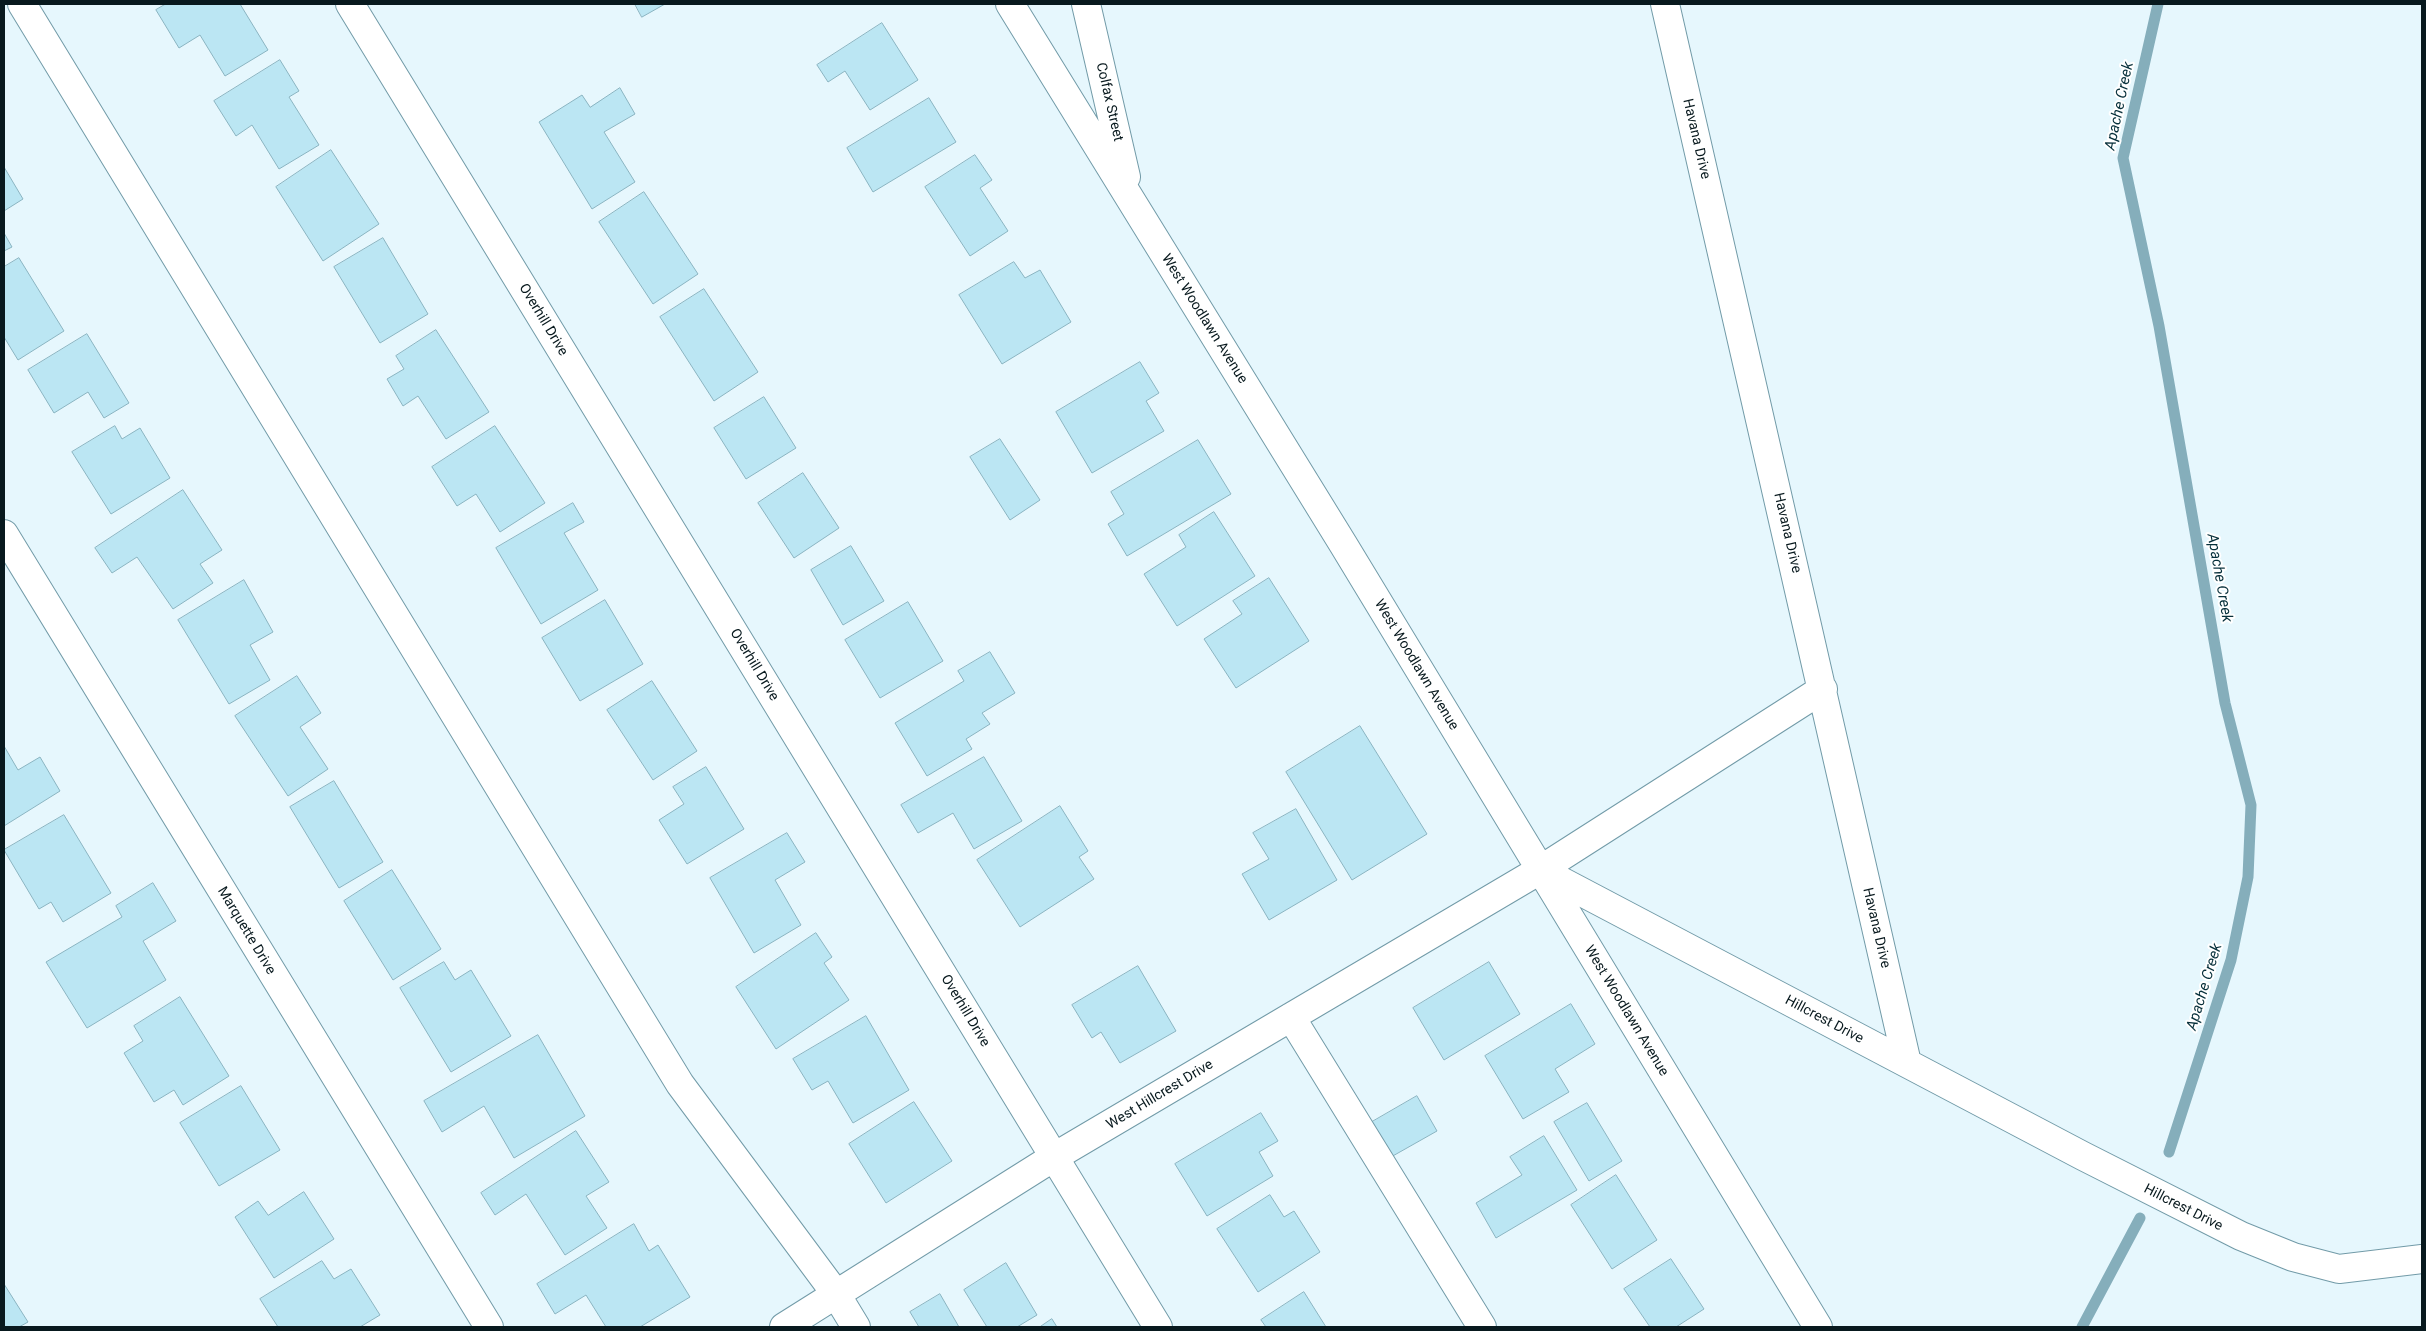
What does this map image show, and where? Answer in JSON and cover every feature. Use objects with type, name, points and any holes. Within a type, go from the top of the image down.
[{"type":"street","points":[[22,4],[680,1084],[836,1294],[856,1327]]},
{"type":"street","name":"Overhill Drive","points":[[350,4],[1158,1327]]},
{"type":"street","name":"West Woodlawn Avenue","points":[[1010,4],[1818,1327]]},
{"type":"street","name":"Colfax Street","points":[[1086,4],[1131,201]]},
{"type":"street","name":"Havana Drive","points":[[1665,4],[1823,689],[1906,1063]]},
{"type":"street","name":"Marquette Drive","points":[[4,534],[489,1327]]},
{"type":"street","points":[[1540,870],[1823,689]]},
{"type":"street","name":"West Hillcrest Drive","points":[[784,1327],[1054,1157],[1540,870]]},
{"type":"street","name":"Hillcrest Drive","points":[[1540,870],[2188,1211],[2240,1236],[2293,1257],[2339,1269],[2422,1259]]},
{"type":"street","points":[[1291,1017],[1482,1327]]},
{"type":"building","points":[[166,4],[240,4],[268,50],[225,76],[200,35],[179,48],[156,10]]},
{"type":"building","points":[[635,4],[665,4],[642,17]]},
{"type":"building","points":[[882,23],[918,80],[870,110],[845,71],[828,82],[817,65]]},
{"type":"building","points":[[280,60],[299,91],[289,97],[319,145],[279,169],[252,125],[236,136],[214,101]]},
{"type":"building","points":[[620,88],[635,114],[604,132],[635,182],[592,209],[539,122],[582,95],[590,107]]},
{"type":"building","points":[[929,98],[956,142],[873,192],[847,148]]},
{"type":"building","points":[[331,150],[379,224],[323,261],[276,187]]},
{"type":"building","points":[[975,155],[992,180],[980,188],[1008,231],[970,256],[925,187]]},
{"type":"building","points":[[4,167],[23,199],[4,211]]},
{"type":"building","points":[[644,192],[698,274],[653,304],[599,222]]},
{"type":"building","points":[[4,233],[12,247],[4,251]]},
{"type":"building","points":[[383,238],[428,314],[380,343],[334,267]]},
{"type":"building","points":[[19,258],[64,331],[18,360],[4,337],[4,267]]},
{"type":"building","points":[[1014,262],[1025,278],[1040,270],[1071,322],[1002,364],[959,295]]},
{"type":"building","points":[[704,289],[758,372],[714,401],[660,317]]},
{"type":"building","points":[[436,330],[489,412],[446,439],[418,396],[403,406],[387,379],[404,369],[396,356]]},
{"type":"building","points":[[87,334],[129,403],[104,418],[88,392],[54,413],[28,370]]},
{"type":"building","points":[[1140,362],[1159,393],[1146,401],[1164,431],[1092,473],[1056,412]]},
{"type":"building","points":[[764,397],[796,448],[746,479],[714,428]]},
{"type":"building","points":[[115,426],[122,439],[140,428],[170,478],[111,514],[72,452]]},
{"type":"building","points":[[495,426],[545,503],[500,532],[476,494],[457,506],[432,467]]},
{"type":"building","points":[[1000,439],[1040,500],[1010,520],[970,457]]},
{"type":"building","points":[[1198,440],[1231,494],[1127,556],[1108,524],[1124,514],[1111,492]]},
{"type":"building","points":[[803,473],[839,528],[794,558],[758,503]]},
{"type":"building","points":[[183,490],[222,550],[200,564],[213,583],[173,609],[137,557],[112,573],[95,548]]},
{"type":"building","points":[[573,503],[584,522],[564,533],[598,590],[541,624],[496,548]]},
{"type":"building","points":[[1214,512],[1255,576],[1177,626],[1144,574],[1186,547],[1179,535]]},
{"type":"building","points":[[851,546],[884,601],[843,625],[811,570]]},
{"type":"building","points":[[1269,578],[1309,641],[1236,688],[1204,639],[1242,614],[1233,601]]},
{"type":"building","points":[[244,580],[273,632],[250,645],[270,680],[229,704],[178,620]]},
{"type":"building","points":[[605,600],[643,664],[580,701],[542,638]]},
{"type":"building","points":[[908,602],[943,661],[880,698],[845,640]]},
{"type":"building","points":[[990,652],[1015,693],[982,713],[990,724],[966,739],[972,749],[927,776],[895,723],[964,681],[958,671]]},
{"type":"building","points":[[297,676],[321,713],[300,727],[328,769],[288,796],[235,716]]},
{"type":"building","points":[[652,681],[697,751],[653,780],[607,710]]},
{"type":"building","points":[[1360,726],[1427,834],[1352,880],[1286,772]]},
{"type":"building","points":[[4,746],[18,770],[40,757],[60,791],[4,826]]},
{"type":"building","points":[[984,757],[1022,821],[974,849],[953,813],[918,833],[901,805]]},
{"type":"building","points":[[706,767],[744,829],[687,864],[659,820],[684,804],[673,787]]},
{"type":"building","points":[[334,781],[383,862],[339,888],[290,807]]},
{"type":"building","points":[[1060,806],[1088,851],[1079,857],[1094,879],[1020,927],[977,860]]},
{"type":"building","points":[[1296,809],[1337,880],[1269,920],[1242,874],[1269,859],[1253,833]]},
{"type":"building","points":[[64,815],[111,893],[63,922],[51,902],[39,909],[4,850]]},
{"type":"building","points":[[787,833],[805,862],[775,880],[801,925],[754,953],[710,878]]},
{"type":"building","points":[[392,870],[441,949],[393,980],[344,901]]},
{"type":"building","points":[[153,883],[176,921],[143,941],[166,980],[87,1028],[46,962],[122,917],[116,906]]},
{"type":"building","points":[[816,933],[832,957],[824,963],[849,1000],[776,1049],[736,987]]},
{"type":"building","points":[[444,962],[455,980],[471,970],[511,1036],[451,1072],[400,988]]},
{"type":"building","points":[[1489,962],[1520,1014],[1444,1060],[1413,1008]]},
{"type":"building","points":[[1138,966],[1176,1031],[1120,1063],[1101,1032],[1092,1038],[1072,1005]]},
{"type":"building","points":[[180,997],[229,1076],[183,1105],[174,1090],[154,1102],[124,1053],[143,1041],[134,1026]]},
{"type":"building","points":[[1571,1004],[1595,1044],[1555,1069],[1569,1092],[1523,1119],[1485,1056]]},
{"type":"building","points":[[866,1016],[909,1090],[853,1123],[828,1081],[812,1090],[793,1059]]},
{"type":"building","points":[[538,1035],[585,1116],[514,1158],[484,1106],[442,1132],[424,1101]]},
{"type":"building","points":[[241,1086],[280,1150],[219,1186],[180,1123]]},
{"type":"building","points":[[1417,1096],[1437,1131],[1391,1157],[1372,1122]]},
{"type":"building","points":[[914,1102],[952,1161],[886,1203],[849,1144]]},
{"type":"building","points":[[1587,1103],[1622,1161],[1589,1181],[1554,1122]]},
{"type":"building","points":[[1261,1113],[1278,1141],[1259,1152],[1273,1176],[1207,1216],[1175,1164]]},
{"type":"building","points":[[576,1131],[609,1182],[586,1196],[607,1228],[565,1255],[526,1194],[495,1215],[481,1193]]},
{"type":"building","points":[[1544,1136],[1577,1190],[1496,1238],[1476,1203],[1522,1175],[1510,1157]]},
{"type":"building","points":[[1616,1175],[1657,1240],[1612,1269],[1571,1205]]},
{"type":"building","points":[[304,1192],[334,1239],[274,1278],[235,1217],[258,1201],[268,1215]]},
{"type":"building","points":[[1270,1195],[1284,1217],[1294,1211],[1320,1252],[1258,1292],[1217,1229]]},
{"type":"building","points":[[634,1224],[649,1251],[658,1245],[690,1297],[640,1327],[606,1327],[586,1295],[555,1314],[537,1284]]},
{"type":"building","points":[[1671,1259],[1704,1309],[1676,1327],[1650,1327],[1624,1289]]},
{"type":"building","points":[[322,1261],[334,1279],[351,1269],[380,1315],[360,1327],[278,1327],[260,1299]]},
{"type":"building","points":[[1006,1263],[1037,1315],[1017,1327],[987,1327],[964,1290]]},
{"type":"building","points":[[4,1284],[28,1322],[19,1327],[4,1327]]},
{"type":"building","points":[[1304,1292],[1326,1327],[1266,1327],[1261,1320]]},
{"type":"building","points":[[940,1294],[959,1327],[919,1327],[910,1312]]},
{"type":"building","points":[[1052,1319],[1057,1327],[1040,1327]]},
{"type":"waterway","name":"Apache Creek","points":[[2158,4],[2123,158],[2159,326],[2225,703],[2251,805],[2248,877],[2231,960],[2169,1152]]},
{"type":"waterway","name":"Apache Creek","points":[[2082,1327],[2140,1218]]}]
